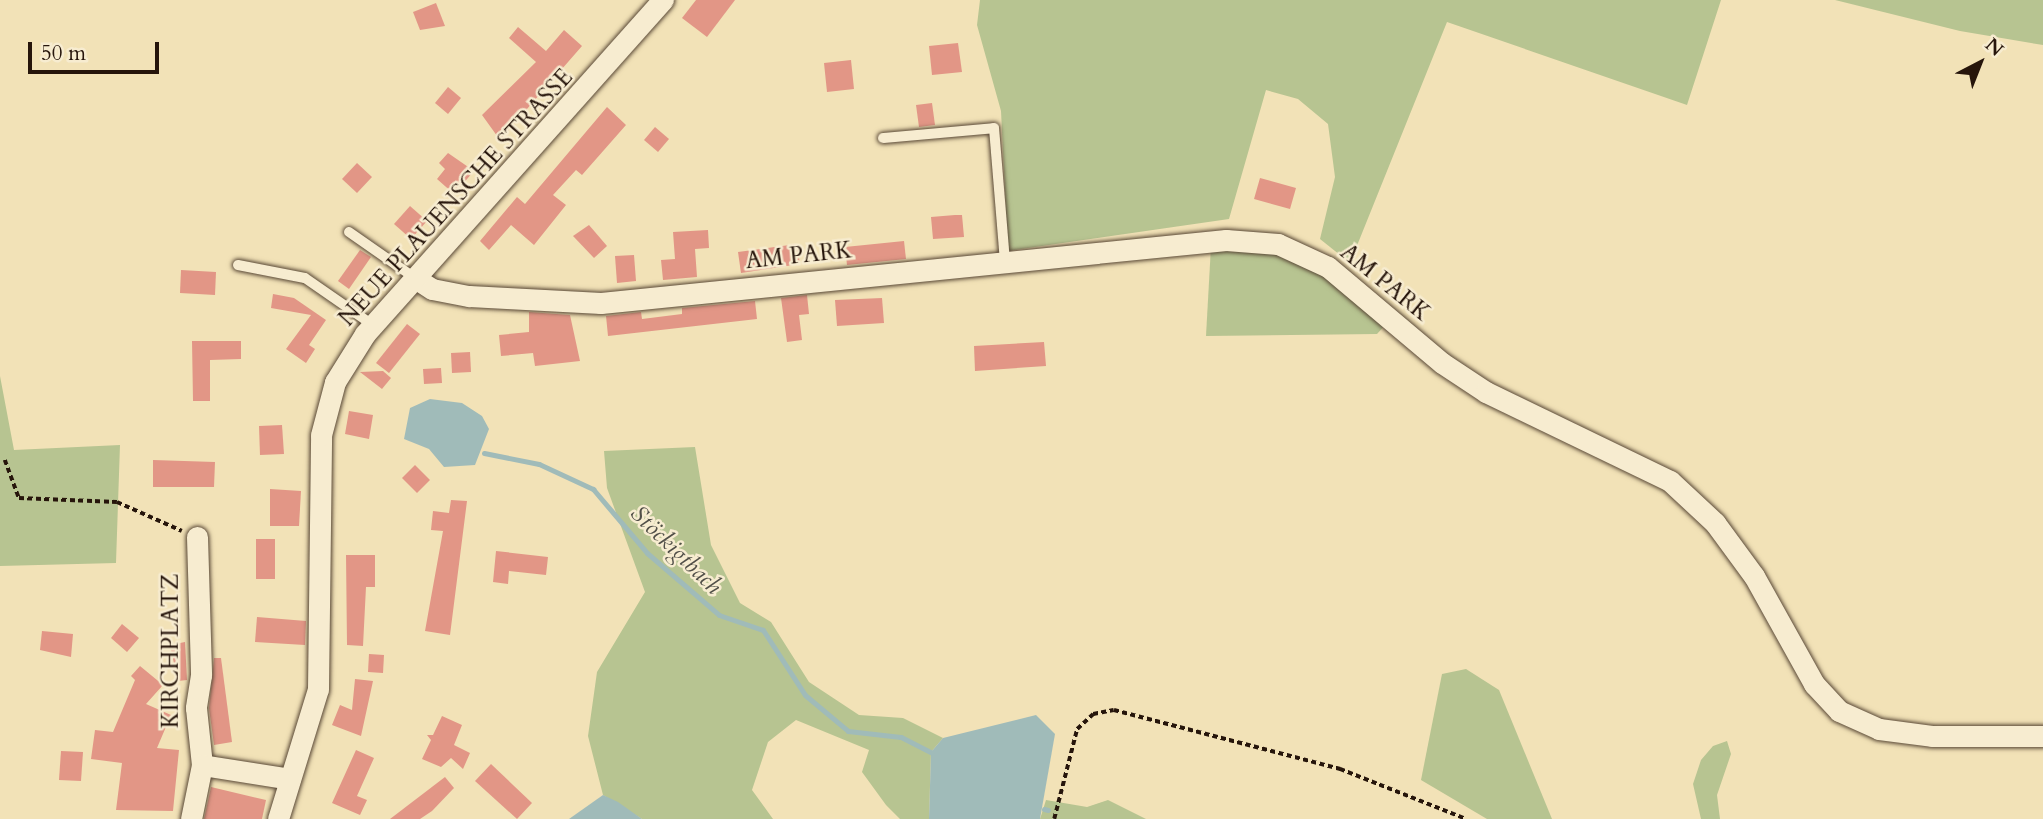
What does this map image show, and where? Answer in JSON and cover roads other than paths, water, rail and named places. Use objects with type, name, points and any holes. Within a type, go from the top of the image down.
[{"type":"street","name":"NEUE PLAUENSCHE STRASSE","points":[[278,819],[318,689],[321,435],[335,382],[373,325],[663,0]]},
{"type":"street","name":"AM PARK","points":[[415,278],[432,289],[469,296],[601,303],[1226,240],[1291,250],[1328,267],[1442,363],[1486,392],[1670,481],[1715,523],[1738,555],[1814,684],[1839,712],[1879,729],[2007,737],[2043,736]]},
{"type":"street","name":"KIRCHPLATZ","points":[[191,819],[202,765],[196,708],[201,675],[197,537]]},
{"type":"street","points":[[202,765],[290,779]]},
{"type":"lane","points":[[883,138],[994,128],[1005,262]]},
{"type":"lane","points":[[349,232],[415,278]]},
{"type":"lane","points":[[238,265],[305,278],[373,325]]},
{"type":"water","points":[[430,399],[462,403],[482,416],[489,429],[475,465],[444,467],[429,449],[404,439],[410,408]]},
{"type":"water","points":[[1036,715],[1055,734],[1040,819],[929,819],[931,752],[943,738]]},
{"type":"water","points":[[603,795],[618,802],[642,819],[569,819]]},
{"type":"waterway","name":"Stöckigtbach","points":[[484,453],[539,464],[593,489],[647,553],[719,615],[763,630],[805,695],[848,731],[901,737],[931,752]]},
{"type":"waterway","name":"Stöckigtbach","points":[[1044,809],[1048,810]]}]
